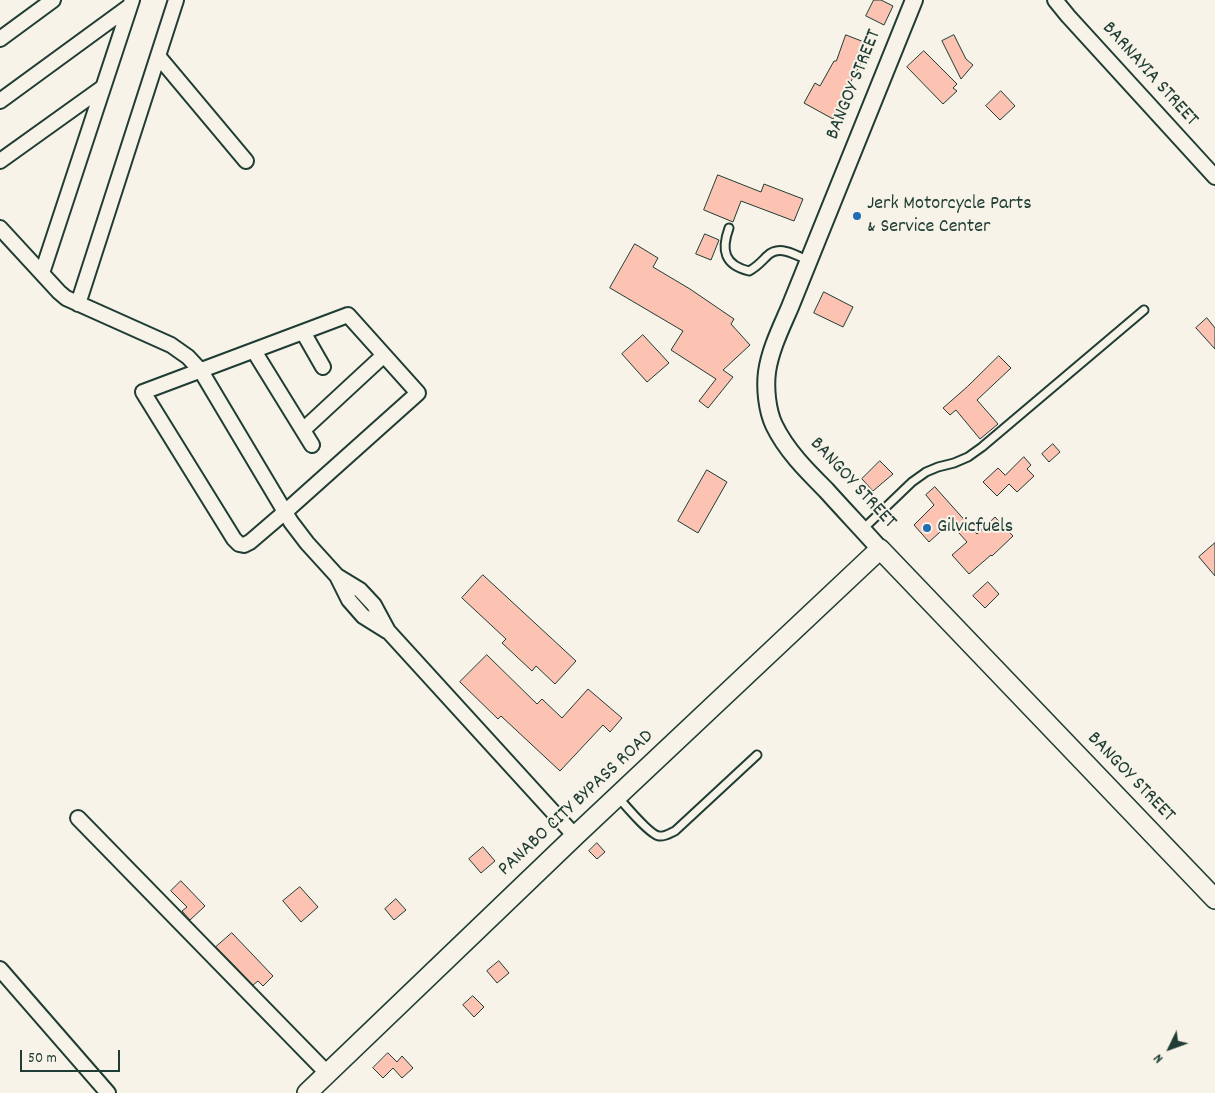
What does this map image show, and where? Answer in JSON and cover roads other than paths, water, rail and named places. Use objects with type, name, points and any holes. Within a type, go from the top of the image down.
[{"type":"main road","name":"PANABO CITY BYPASS ROAD","points":[[307,1093],[617,796],[880,549]]},
{"type":"main road","name":"BANGOY STREET","points":[[880,549],[1215,899]]},
{"type":"street","points":[[0,39],[53,0]]},
{"type":"street","points":[[78,304],[176,0]]},
{"type":"street","name":"BANGOY STREET","points":[[880,549],[790,451],[773,424],[769,408],[767,372],[772,352],[808,260],[914,0]]},
{"type":"street","name":"BARNAYIA STREET","points":[[1055,0],[1215,177]]},
{"type":"street","points":[[42,273],[131,3]]},
{"type":"street","points":[[0,101],[131,3]]},
{"type":"street","points":[[158,56],[246,161]]},
{"type":"street","points":[[0,161],[102,88]]},
{"type":"street","points":[[0,228],[62,295],[171,346],[188,357],[201,371],[301,536],[337,576],[364,594],[374,605],[388,631],[575,836]]},
{"type":"street","points":[[348,315],[418,393],[285,512],[246,544],[241,545],[236,542],[143,392],[201,371],[348,315]]},
{"type":"street","points":[[303,332],[323,367]]},
{"type":"street","points":[[254,351],[312,445]]},
{"type":"street","points":[[303,430],[384,355]]},
{"type":"street","points":[[78,818],[328,1074]]},
{"type":"street","points":[[0,969],[108,1093]]},
{"type":"lane","points":[[729,228],[726,234],[725,251],[728,260],[740,269],[749,271],[773,251],[780,250],[808,260]]},
{"type":"lane","points":[[862,530],[912,482],[926,472],[968,457],[982,447],[1144,310]]},
{"type":"lane","points":[[617,796],[651,832],[660,836],[668,835],[675,831],[757,755]]},
{"type":"place","name":"Jerk Motorcycle Parts & Service Center","points":[[857,216]]},
{"type":"place","name":"Gilvicfuels","points":[[927,528]]}]
